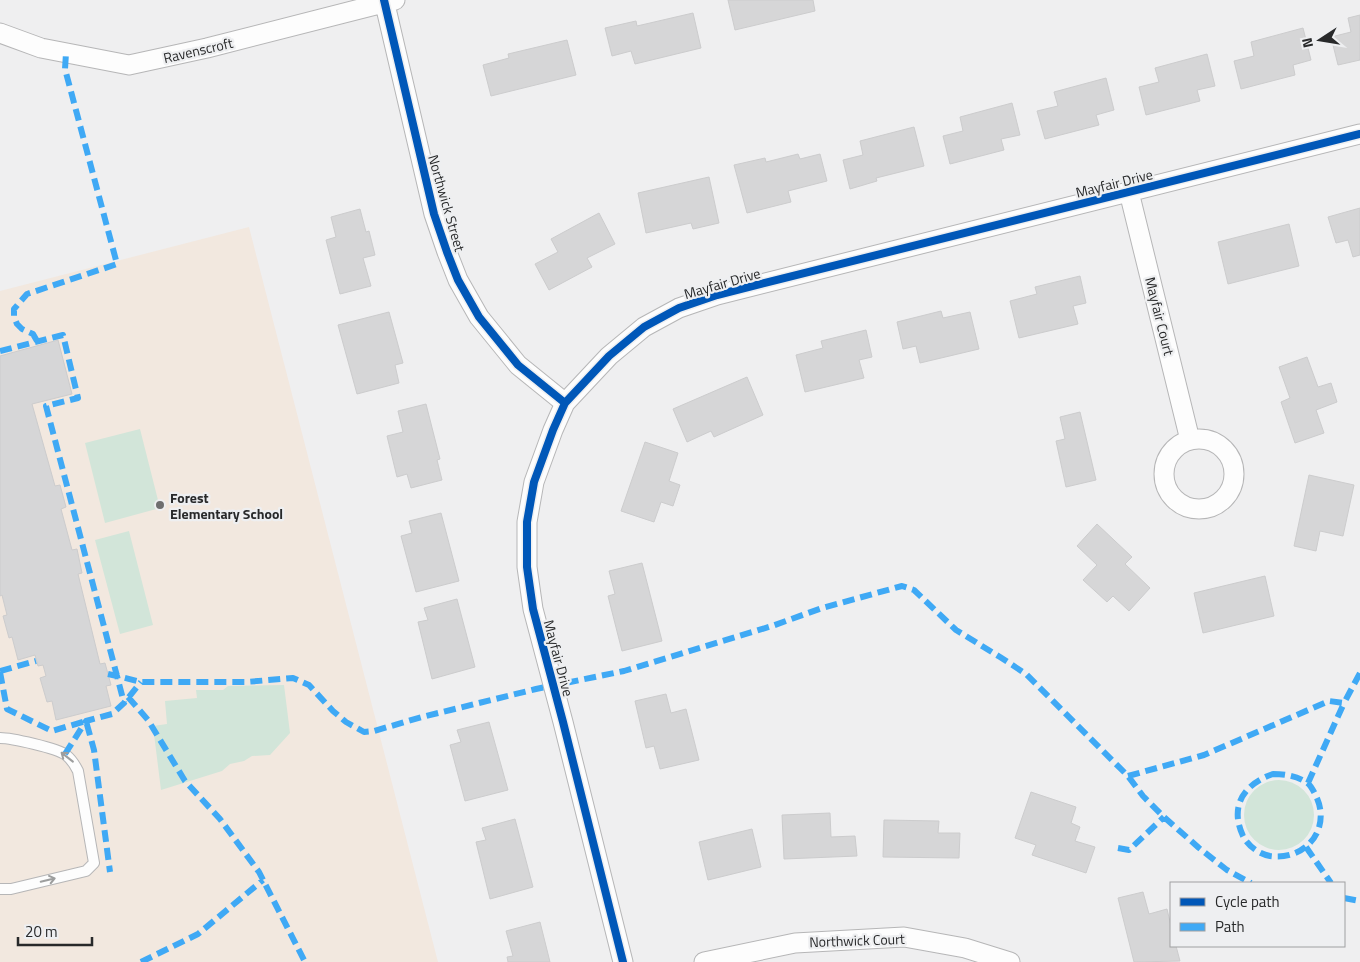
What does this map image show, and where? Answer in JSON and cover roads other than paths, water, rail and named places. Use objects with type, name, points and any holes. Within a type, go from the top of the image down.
[{"type":"street","name":"Ravenscroft","points":[[0,33],[41,48],[129,65],[206,48],[388,1]]},
{"type":"street","name":"Northwick Street","points":[[388,1],[434,214],[458,280],[479,317],[518,365],[565,403]]},
{"type":"street","name":"Mayfair Drive","points":[[623,962],[563,722],[532,609],[526,567],[527,522],[534,482],[565,403],[609,356],[631,337],[658,318],[717,295],[1360,134]]},
{"type":"street","name":"Mayfair Court","points":[[1130,192],[1190,440]]},
{"type":"street","name":"Northwick Court","points":[[704,962],[795,943],[904,937],[965,948],[1010,962]]},
{"type":"lane","points":[[0,738],[54,750],[65,754],[74,763],[78,770],[94,863],[86,871],[11,889],[0,888]]},
{"type":"place","name":"Forest Elementary School","points":[[160,505]]}]
